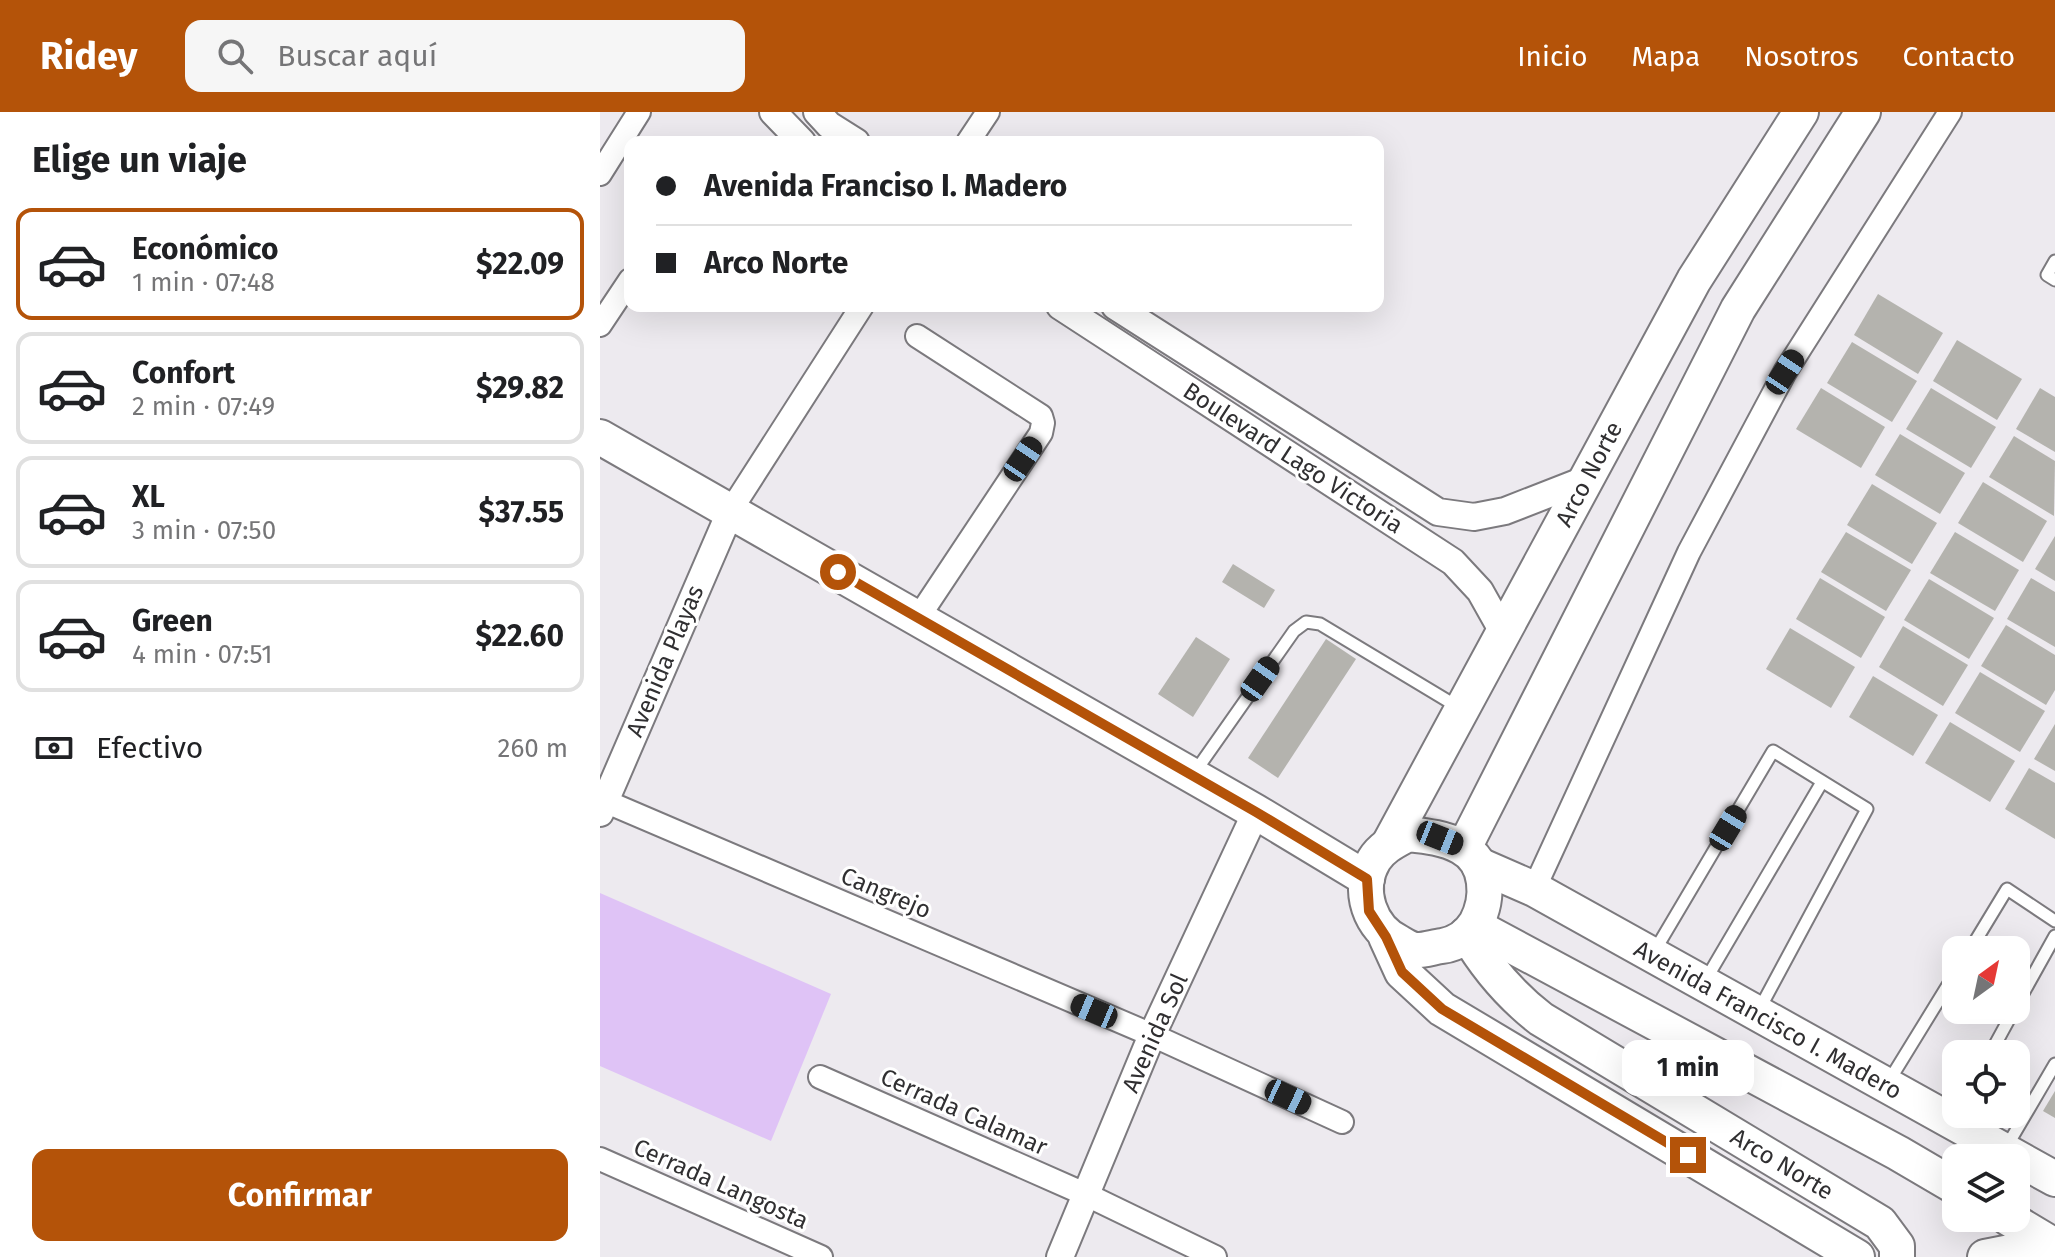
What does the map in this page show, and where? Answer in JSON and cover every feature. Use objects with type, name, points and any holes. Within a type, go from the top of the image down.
[{"type":"main road","name":"Arco Norte","points":[[1389,844],[1694,280],[1801,112]]},
{"type":"main road","points":[[1472,856],[1738,309],[1863,112]]},
{"type":"main road","points":[[600,437],[1256,812],[1367,879]]},
{"type":"main road","points":[[1408,834],[1440,838],[1472,856],[1485,886],[1483,907],[1471,930],[1454,944],[1415,950],[1386,937],[1369,911],[1367,879],[1374,859],[1389,844],[1408,834]]},
{"type":"main road","name":"Avenida Francisco I. Madero","points":[[1472,856],[1887,1085],[1942,1112]]},
{"type":"main road","name":"Arco Norte","points":[[1471,930],[1485,965],[1518,1001],[1541,1019],[1880,1223],[1897,1246],[1897,1257]]},
{"type":"main road","points":[[1471,930],[1942,1179]]},
{"type":"main road","name":"Arco Norte","points":[[1386,937],[1402,972],[1442,1009],[1857,1257]]},
{"type":"main road","points":[[1898,1153],[1942,1126]]},
{"type":"main road","name":"Avenida Francisco I. Madero","points":[[1969,1128],[1993,1144]]},
{"type":"main road","name":"Avenida Francisco I. Madero","points":[[2030,1165],[2055,1179]]},
{"type":"main road","points":[[2030,1231],[2053,1245]]},
{"type":"main road","points":[[1985,1257],[2053,1245]]},
{"type":"street","points":[[600,172],[639,112]]},
{"type":"street","points":[[773,112],[796,136]]},
{"type":"street","points":[[817,112],[829,125],[846,136]]},
{"type":"street","points":[[972,136],[988,112]]},
{"type":"street","points":[[1534,889],[1689,552],[1785,372],[1950,112]]},
{"type":"street","points":[[600,325],[624,289]]},
{"type":"street","points":[[731,510],[858,312]]},
{"type":"street","name":"Boulevard Lago Victoria","points":[[1069,312],[1453,562],[1480,591],[1503,632]]},
{"type":"street","name":"Boulevard Lago Victoria","points":[[1124,312],[1438,512],[1474,517],[1505,511],[1587,479]]},
{"type":"street","points":[[917,336],[1041,416],[1043,423],[1041,433],[918,618]]},
{"type":"street","points":[[1328,480],[1344,452]]},
{"type":"street","name":"Avenida Playas","points":[[602,805],[731,510]]},
{"type":"street","name":"Cangrejo","points":[[602,805],[1152,1035],[1342,1122]]},
{"type":"street","name":"Avenida Sol","points":[[1060,1257],[1152,1035],[1256,812]]},
{"type":"street","name":"Cerrada Calamar","points":[[820,1077],[1087,1195],[1215,1257]]},
{"type":"street","name":"Cerrada Langosta","points":[[600,1159],[821,1257]]},
{"type":"lane","points":[[2055,261],[2047,275],[2055,280]]},
{"type":"lane","points":[[1192,776],[1294,631],[1306,622],[1320,624],[1462,709]]},
{"type":"lane","points":[[1652,955],[1773,751],[1867,809],[1757,1014]]},
{"type":"lane","points":[[1703,983],[1822,782]]},
{"type":"lane","points":[[1978,936],[2007,889],[2055,921]]},
{"type":"lane","points":[[2030,981],[2055,936]]},
{"type":"lane","points":[[1887,1085],[1942,995]]},
{"type":"lane","points":[[2008,1144],[2055,1064]]},
{"type":"shaded area","points":[[600,893],[831,994],[771,1141],[600,1066]]},
{"type":"building","points":[[1878,294],[1943,333],[1918,374],[1854,335]]},
{"type":"building","points":[[1957,340],[2022,379],[1997,420],[1933,381]]},
{"type":"building","points":[[1852,342],[1917,381],[1892,422],[1827,383]]},
{"type":"building","points":[[1821,388],[1885,427],[1861,468],[1796,429]]},
{"type":"building","points":[[1931,388],[1996,427],[1971,468],[1906,429]]},
{"type":"building","points":[[2040,388],[2055,397],[2055,452],[2016,429]]},
{"type":"building","points":[[1900,434],[1965,473],[1940,514],[1875,475]]},
{"type":"building","points":[[2014,436],[2055,461],[2054,516],[1989,477]]},
{"type":"building","points":[[1983,482],[2047,521],[2023,562],[1958,523]]},
{"type":"building","points":[[1872,484],[1937,523],[1912,564],[1847,525]]},
{"type":"building","points":[[1846,532],[1911,570],[1886,611],[1821,572]]},
{"type":"building","points":[[1955,532],[2019,570],[1995,611],[1930,573]]},
{"type":"building","points":[[2055,536],[2055,581],[2035,569]]},
{"type":"building","points":[[1233,564],[1275,590],[1264,608],[1222,582]]},
{"type":"building","points":[[1820,578],[1885,617],[1861,658],[1796,619]]},
{"type":"building","points":[[2031,578],[2055,592],[2055,647],[2007,619]]},
{"type":"building","points":[[1929,579],[1994,618],[1969,659],[1904,620]]},
{"type":"building","points":[[2006,625],[2055,655],[2055,690],[2046,705],[1981,666]]},
{"type":"building","points":[[1903,626],[1968,665],[1943,706],[1879,667]]},
{"type":"building","points":[[1790,628],[1855,667],[1831,708],[1766,669]]},
{"type":"building","points":[[1196,637],[1230,659],[1193,717],[1158,694]]},
{"type":"building","points":[[1326,639],[1356,659],[1278,778],[1248,758]]},
{"type":"building","points":[[1980,672],[2045,711],[2020,752],[1955,713]]},
{"type":"building","points":[[1873,676],[1938,715],[1913,756],[1849,717]]},
{"type":"building","points":[[1950,722],[2015,761],[1990,802],[1925,763]]},
{"type":"building","points":[[2055,724],[2055,771],[2034,759]]},
{"type":"building","points":[[2029,768],[2055,783],[2055,839],[2005,809]]},
{"type":"building","points":[[2055,1091],[2055,1118],[2043,1111]]},
{"type":"route","points":[[838,572],[1367,879],[1369,911],[1386,937],[1402,972],[1442,1009],[1688,1155]]}]
